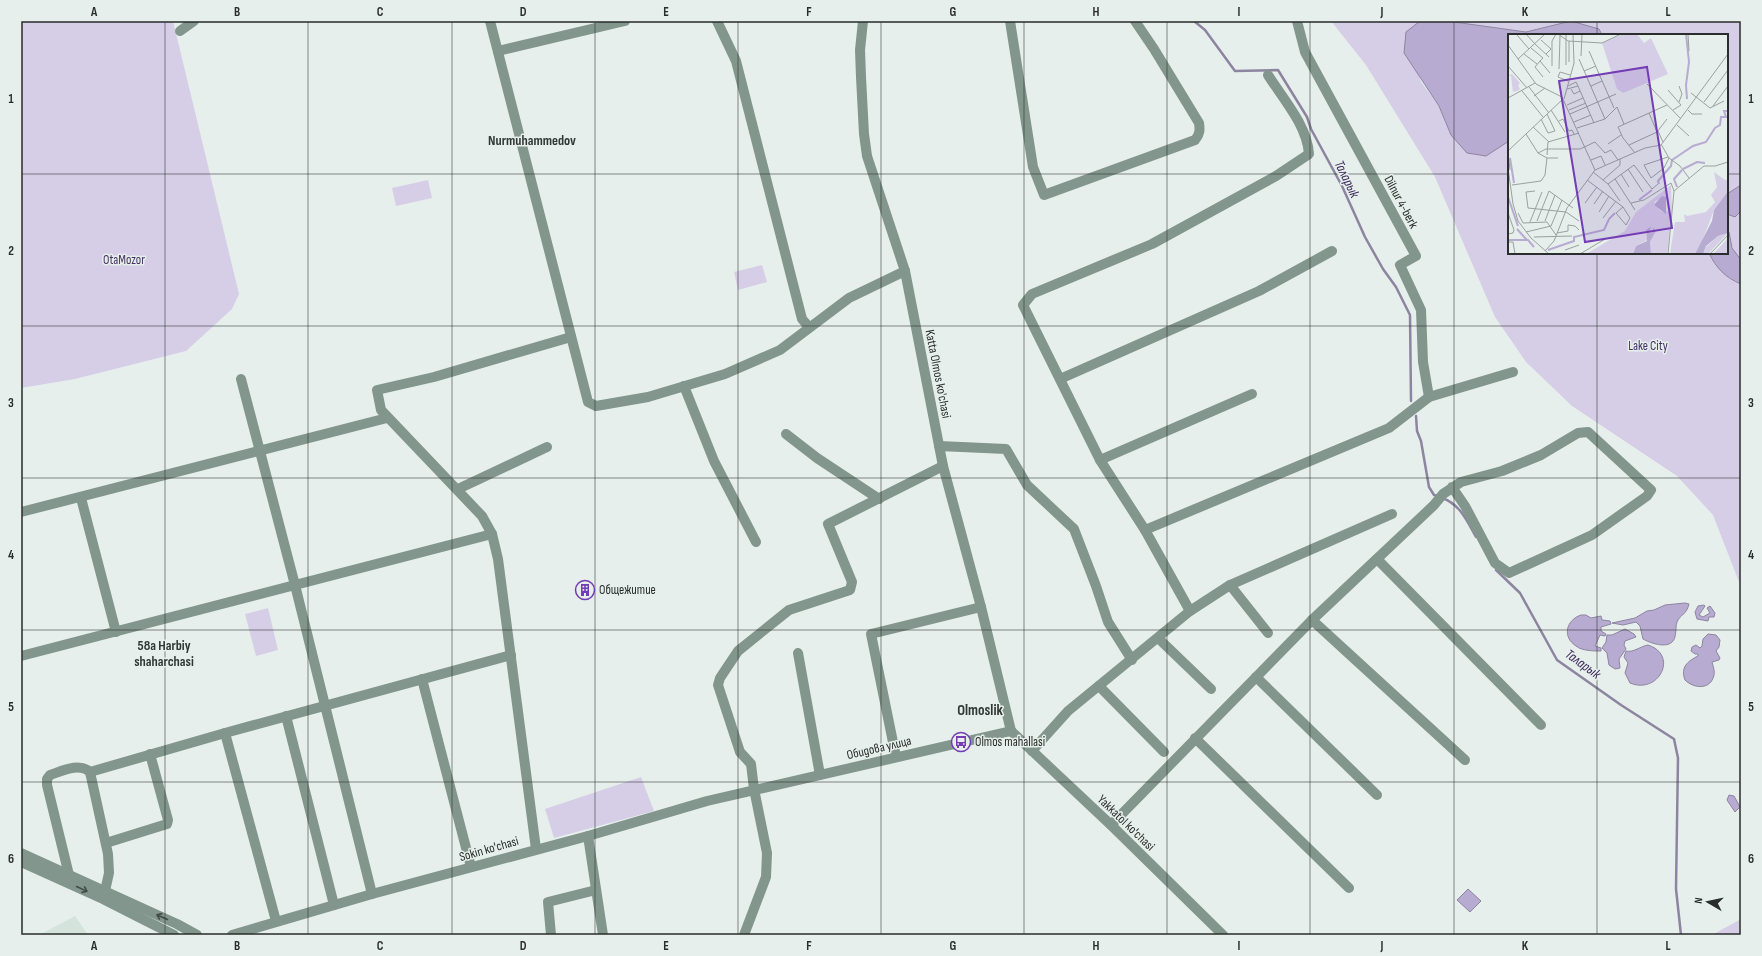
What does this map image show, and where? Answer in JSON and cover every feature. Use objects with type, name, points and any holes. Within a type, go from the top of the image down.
[{"type":"street","points":[[180,31],[194,21]]},
{"type":"street","points":[[490,21],[588,402],[596,406],[648,397],[725,374],[780,350],[849,298],[905,271]]},
{"type":"street","points":[[498,51],[625,21]]},
{"type":"street","points":[[718,21],[736,61],[802,318],[809,327]]},
{"type":"street","name":"Katta Olmos ko'chasi","points":[[863,21],[860,50],[864,134],[867,156],[905,271],[943,466],[981,607],[1011,731]]},
{"type":"street","points":[[1010,21],[1033,167],[1044,195],[1195,140],[1198,136],[1200,131],[1199,123],[1154,49],[1135,21]]},
{"type":"street","name":"Dilnur 4-berk","points":[[1297,21],[1305,52],[1416,256],[1400,264],[1421,310],[1423,362],[1429,397]]},
{"type":"street","points":[[1190,611],[1145,530],[1100,460],[1023,305],[1032,294],[1152,244],[1276,176],[1309,154],[1302,128],[1268,75]]},
{"type":"street","points":[[1060,379],[1259,291],[1332,251]]},
{"type":"street","points":[[536,849],[498,559],[492,534],[482,516],[458,489],[387,418],[381,410],[377,390],[434,377],[571,337]]},
{"type":"street","points":[[1145,530],[1389,428],[1429,397],[1513,372]]},
{"type":"street","points":[[241,379],[295,585],[372,894]]},
{"type":"street","points":[[684,386],[714,461],[756,542]]},
{"type":"street","points":[[1100,460],[1252,394]]},
{"type":"street","points":[[21,512],[81,498],[387,418]]},
{"type":"street","points":[[1111,825],[1312,620],[1452,487],[1461,482],[1502,471],[1541,455],[1578,433],[1588,432],[1651,490],[1647,496],[1592,535],[1509,573],[1495,563],[1465,506],[1452,487]]},
{"type":"street","points":[[786,434],[817,458],[879,499]]},
{"type":"street","points":[[939,446],[1006,449],[1027,485],[1074,530],[1096,586],[1108,622],[1132,660]]},
{"type":"street","points":[[458,489],[547,447]]},
{"type":"street","points":[[744,935],[766,877],[767,853],[754,789],[751,764],[740,752],[718,685],[720,678],[738,651],[789,610],[850,590],[852,582],[828,524],[943,466]]},
{"type":"street","points":[[81,498],[116,632]]},
{"type":"street","points":[[1032,751],[1068,711],[1190,611],[1230,585],[1392,514]]},
{"type":"street","points":[[21,656],[492,534]]},
{"type":"street","points":[[1377,559],[1541,725]]},
{"type":"street","points":[[1230,585],[1268,634]]},
{"type":"street","points":[[896,757],[871,634],[981,607]]},
{"type":"street","points":[[1312,620],[1465,760]]},
{"type":"street","points":[[1158,638],[1211,689]]},
{"type":"street","points":[[798,653],[820,775]]},
{"type":"street","points":[[90,772],[286,716],[511,656]]},
{"type":"street","points":[[1256,677],[1377,795]]},
{"type":"street","points":[[422,679],[471,867]]},
{"type":"street","points":[[1099,686],[1164,752]]},
{"type":"street","points":[[286,716],[334,905]]},
{"type":"street","name":"Обидова улица","points":[[754,789],[1011,731]]},
{"type":"street","name":"Yakkatol ko'chasi","points":[[1011,731],[1111,825],[1223,935]]},
{"type":"street","points":[[225,733],[276,921]]},
{"type":"street","points":[[1195,738],[1349,888]]},
{"type":"street","points":[[106,843],[167,824],[168,820],[150,754]]},
{"type":"street","points":[[69,875],[46,786],[47,779],[50,775],[79,767],[85,768],[90,772],[106,843],[109,873],[105,891]]},
{"type":"street","name":"Sokin ko'chasi","points":[[232,935],[372,894],[588,836],[707,801],[754,789]]},
{"type":"street","points":[[588,836],[603,935]]},
{"type":"street","points":[[21,853],[177,924],[197,935]]},
{"type":"street","points":[[21,862],[102,899],[174,935]]},
{"type":"street","points":[[551,935],[548,902],[596,890]]},
{"type":"shaded area","points":[[1420,21],[1447,21],[1526,32],[1571,21],[1599,29],[1602,34],[1508,34],[1508,142],[1486,156],[1467,153],[1451,135],[1439,106],[1404,53],[1406,32]]},
{"type":"shaded area","points":[[1741,185],[1741,211],[1735,217],[1728,214],[1728,193]]},
{"type":"shaded area","points":[[1728,232],[1732,248],[1741,260],[1741,284],[1722,272],[1710,254],[1728,254]]},
{"type":"shaded area","points":[[1689,604],[1685,613],[1677,622],[1673,641],[1667,645],[1654,644],[1643,639],[1640,626],[1636,622],[1623,625],[1612,623],[1635,618],[1647,611],[1654,610],[1665,605]]},
{"type":"shaded area","points":[[1698,606],[1705,606],[1699,615],[1703,617],[1710,613],[1707,608],[1710,606],[1715,613],[1714,617],[1709,617],[1708,621],[1697,619],[1695,612]]},
{"type":"shaded area","points":[[1586,615],[1591,618],[1601,616],[1602,620],[1610,621],[1611,624],[1601,627],[1601,631],[1606,634],[1605,636],[1600,635],[1595,646],[1601,648],[1601,651],[1581,649],[1569,638],[1567,634],[1569,625],[1576,617]]},
{"type":"shaded area","points":[[1625,629],[1634,634],[1636,637],[1625,641],[1624,645],[1626,649],[1619,659],[1620,668],[1615,669],[1609,665],[1607,653],[1602,648],[1606,642],[1607,635],[1612,635]]},
{"type":"shaded area","points":[[1708,634],[1716,635],[1720,640],[1719,647],[1716,651],[1720,658],[1719,660],[1712,662],[1714,675],[1712,680],[1706,686],[1693,685],[1685,680],[1684,668],[1688,662],[1698,656],[1698,654],[1691,651],[1692,647],[1696,645],[1700,648],[1702,646],[1703,639]]},
{"type":"shaded area","points":[[1648,645],[1657,650],[1662,657],[1664,665],[1662,672],[1657,679],[1649,684],[1640,685],[1630,683],[1625,673],[1628,663],[1624,657],[1626,651],[1631,651]]},
{"type":"shaded area","points":[[1729,795],[1734,796],[1740,807],[1735,812],[1727,800]]},
{"type":"shaded area","points":[[1468,889],[1481,901],[1470,912],[1457,900]]},
{"type":"shaded area","points":[[75,916],[88,935],[39,935]]},
{"type":"green space","name":"OtaMozor","points":[[21,21],[173,21],[239,294],[232,309],[186,351],[75,379],[21,388]]},
{"type":"green space","name":"Lake City","points":[[1331,21],[1420,21],[1406,32],[1421,82],[1439,106],[1451,135],[1508,142],[1508,254],[1710,254],[1722,272],[1741,284],[1741,587],[1713,515],[1677,476],[1572,406],[1526,362],[1495,317],[1435,177],[1366,65]]},
{"type":"green space","points":[[1447,21],[1571,21],[1526,32]]},
{"type":"green space","points":[[1571,21],[1741,21],[1741,185],[1728,193],[1728,34],[1602,34],[1599,29]]},
{"type":"green space","points":[[428,180],[432,198],[396,206],[392,188]]},
{"type":"green space","points":[[1741,211],[1741,260],[1734,251],[1728,232],[1728,214],[1735,217]]},
{"type":"green space","points":[[762,265],[767,282],[738,290],[734,272]]},
{"type":"green space","points":[[268,608],[278,650],[256,656],[245,614]]},
{"type":"green space","points":[[641,777],[654,811],[554,838],[545,809]]},
{"type":"green space","points":[[1741,919],[1741,935],[1712,935]]},
{"type":"waterway","name":"Таларык","points":[[1194,21],[1205,30],[1235,71],[1278,70],[1307,117],[1311,129],[1342,186],[1365,237],[1383,269],[1396,287],[1410,315],[1411,401]]},
{"type":"waterway","name":"Таларык","points":[[1416,416],[1417,431],[1421,441],[1429,487],[1434,495],[1438,496]]},
{"type":"waterway","name":"Таларык","points":[[1442,498],[1454,504],[1466,519],[1476,537]]},
{"type":"waterway","name":"Таларык","points":[[1496,570],[1520,593],[1557,660],[1621,705],[1674,739],[1678,758],[1676,889],[1681,935]]},
{"type":"place","name":"Общежитие","points":[[585,590]]},
{"type":"place","name":"Olmos mahallasi","points":[[961,742]]},
{"type":"district","name":"Nurmuhammedov","points":[[532,140]]},
{"type":"district","name":"58a Harbiy shaharchasi","points":[[164,654]]},
{"type":"district","name":"Olmoslik","points":[[980,710]]}]
